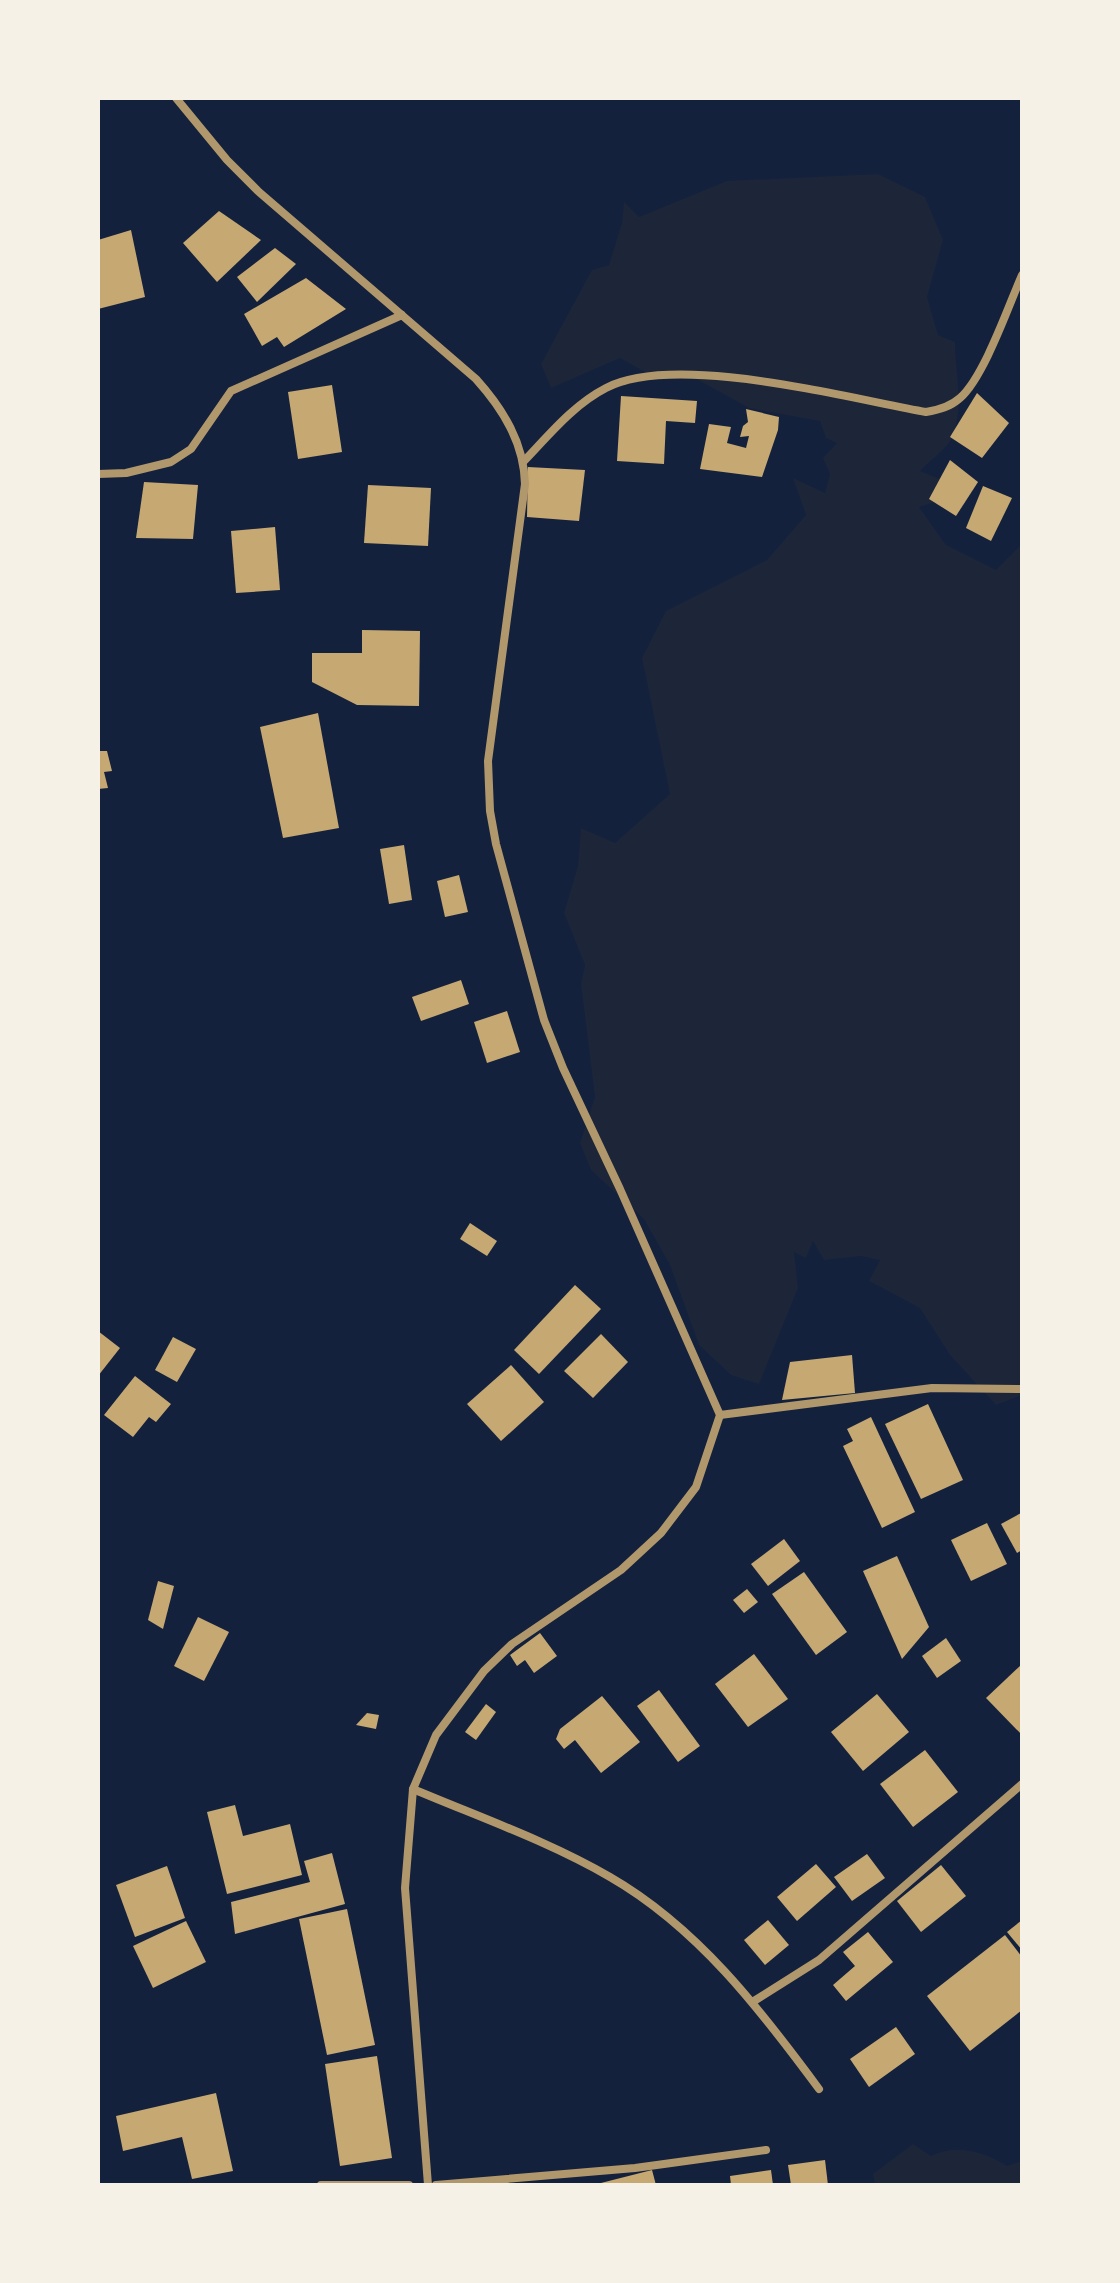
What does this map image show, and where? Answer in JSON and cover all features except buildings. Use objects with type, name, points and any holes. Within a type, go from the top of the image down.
[{"type":"street","points":[[176,98],[227,160],[259,192],[476,379],[495,400],[524,461],[525,484],[488,761],[492,822],[544,1020],[720,1415],[696,1487],[661,1533],[621,1570],[512,1644],[484,1671],[436,1735],[413,1789],[405,1888],[428,2185]]},
{"type":"street","points":[[524,461],[577,407],[607,387],[644,375],[732,379],[926,412],[943,409],[960,398],[974,381],[1022,275]]},
{"type":"street","points":[[98,474],[126,473],[171,462],[191,449],[231,391],[402,315]]},
{"type":"street","points":[[720,1415],[932,1388],[1022,1389]]},
{"type":"street","points":[[754,2001],[819,1960],[1022,1784]]},
{"type":"street","points":[[413,1789],[611,1877],[693,1939],[754,2001],[819,2089]]},
{"type":"street","points":[[436,2185],[635,2168],[766,2150]]},
{"type":"street","points":[[321,2185],[409,2185]]},
{"type":"shaded area","points":[[878,174],[925,197],[943,240],[927,297],[938,335],[955,342],[958,414],[952,438],[920,471],[953,485],[948,498],[919,507],[946,545],[996,570],[1022,544],[1022,1395],[996,1405],[950,1355],[920,1308],[869,1281],[880,1260],[861,1256],[824,1260],[813,1241],[806,1258],[794,1252],[798,1288],[759,1384],[731,1375],[699,1345],[670,1265],[644,1219],[591,1170],[580,1143],[595,1097],[581,984],[585,965],[564,913],[578,866],[581,828],[615,843],[670,794],[642,658],[666,611],[767,560],[806,515],[793,478],[825,493],[830,474],[823,458],[837,443],[826,438],[820,421],[749,408],[691,376],[645,372],[620,358],[551,388],[541,364],[592,270],[609,265],[622,223],[624,202],[639,217],[727,181]]},
{"type":"shaded area","points":[[913,2144],[931,2156],[960,2150],[980,2153],[1007,2166],[1022,2161],[1022,2185],[875,2185],[873,2174]]}]
